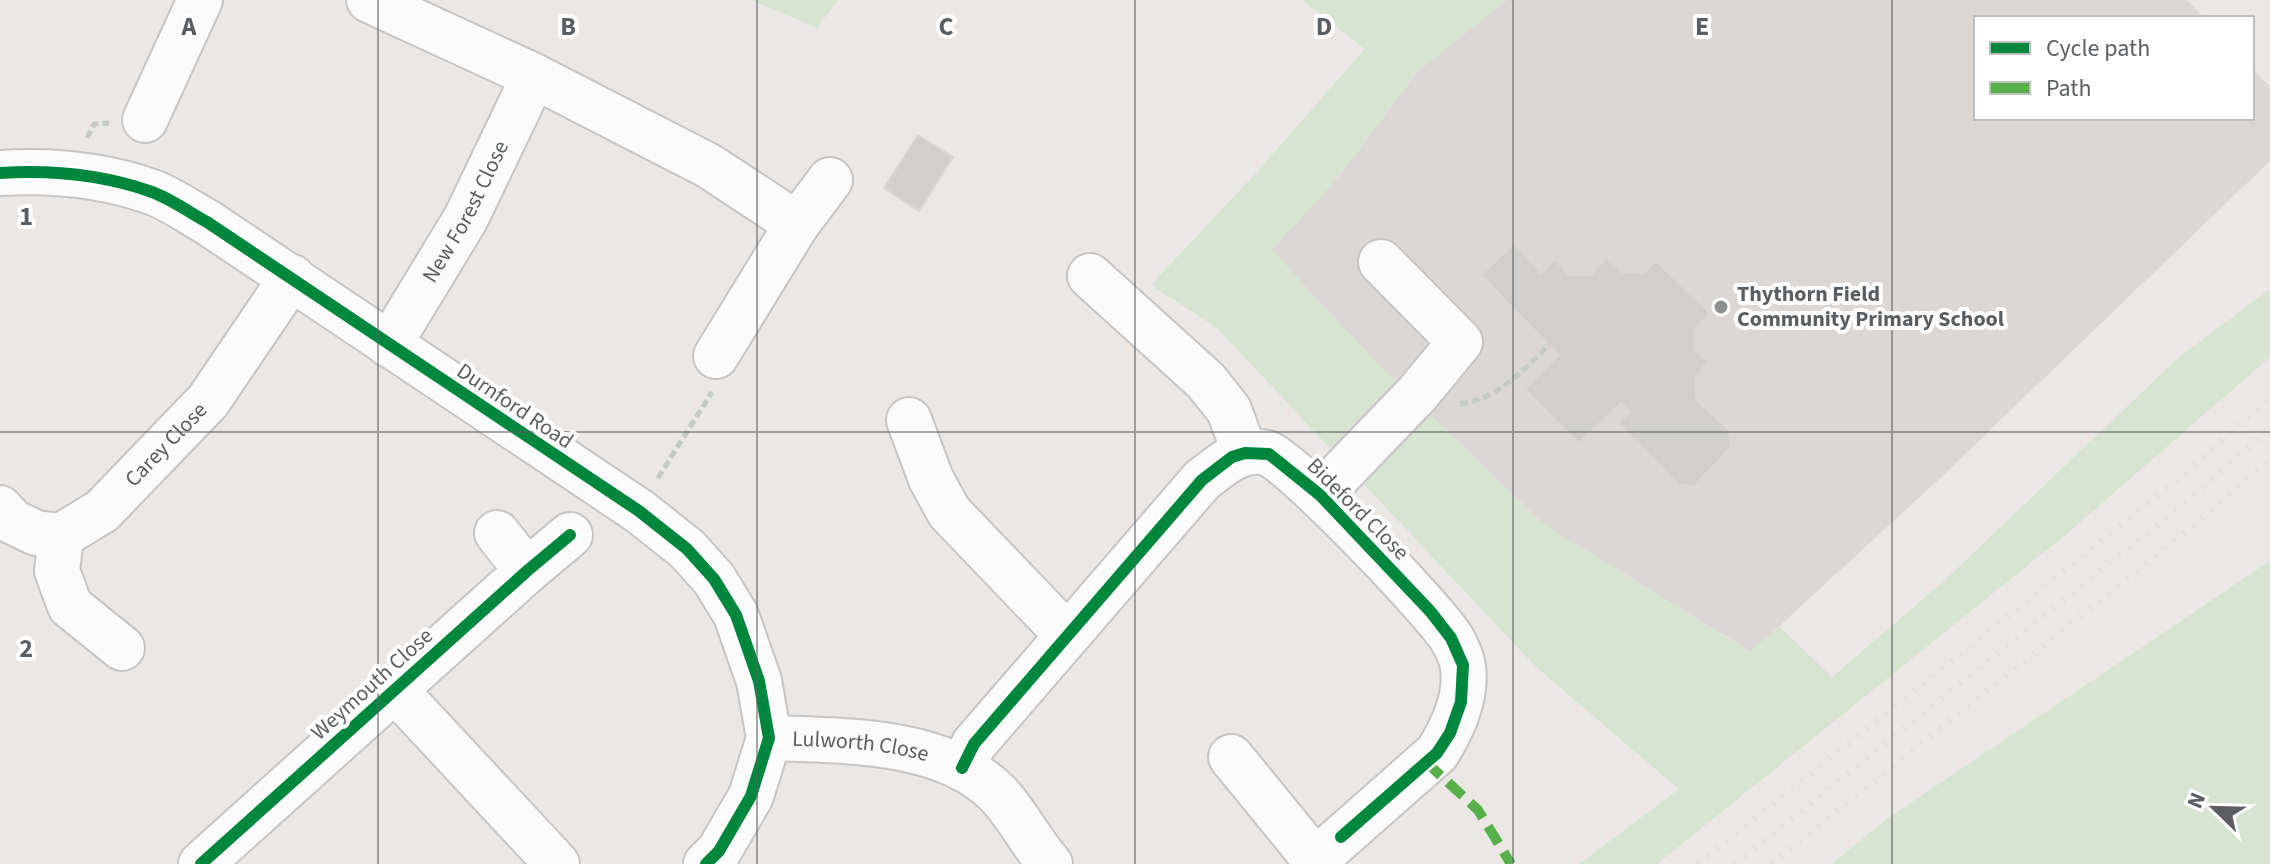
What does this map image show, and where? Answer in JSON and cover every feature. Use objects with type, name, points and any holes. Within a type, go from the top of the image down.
[{"type":"street","points":[[145,120],[200,0]]},
{"type":"street","points":[[369,0],[534,76],[709,166],[797,224]]},
{"type":"street","name":"New Forest Close","points":[[389,345],[466,218],[534,76]]},
{"type":"street","name":"Durnford Road","points":[[0,173],[36,171],[93,178],[154,193],[207,222],[639,511],[687,549],[714,579],[736,615],[759,681],[769,738],[751,796],[720,860]]},
{"type":"street","points":[[716,356],[797,224],[830,180]]},
{"type":"street","points":[[1320,495],[1418,393],[1460,342],[1381,262]]},
{"type":"street","points":[[962,768],[974,744],[1202,480],[1232,457],[1245,453],[1229,410],[1206,381],[1090,276]]},
{"type":"street","name":"Carey Close","points":[[61,536],[102,511],[208,401],[292,277]]},
{"type":"street","points":[[909,420],[931,479],[949,512],[1067,635]]},
{"type":"street","name":"Bideford Close","points":[[1245,453],[1269,454],[1320,495],[1430,611],[1451,638],[1463,665],[1461,702],[1450,733],[1437,753],[1322,854]]},
{"type":"street","points":[[0,508],[13,522],[36,533],[61,536],[57,571],[70,606],[122,648]]},
{"type":"street","points":[[497,533],[527,571]]},
{"type":"street","name":"Weymouth Close","points":[[201,864],[570,535]]},
{"type":"street","name":"Weymouth Close","points":[[395,690],[557,864]]},
{"type":"street","name":"Lulworth Close","points":[[769,738],[871,742],[920,753],[962,768],[998,794],[1050,864]]},
{"type":"street","points":[[1231,757],[1322,854]]},
{"type":"path","points":[[1418,393],[1434,403],[1474,402],[1501,389],[1549,345]]},
{"type":"path","points":[[639,511],[715,386],[716,356]]},
{"type":"shaded area","name":"Thythorn Field Community Primary School","points":[[1507,0],[2187,0],[2202,16],[1974,16],[1974,120],[2254,120],[2254,70],[2270,87],[2270,161],[1936,482],[1751,652],[1545,525],[1377,363],[1271,250],[1341,174],[1417,72]]},
{"type":"green space","points":[[751,0],[838,0],[817,28]]},
{"type":"green space","points":[[1302,0],[1507,0],[1417,72],[1341,174],[1272,250],[1377,363],[1545,525],[1750,652],[1779,626],[1832,677],[1943,582],[2177,359],[2270,289],[2270,357],[2069,532],[1657,864],[1579,864],[1679,789],[1536,667],[1217,328],[1151,285],[1257,172],[1365,49]]},
{"type":"green space","points":[[2270,561],[2270,864],[1832,864],[1884,821]]},
{"type":"building","points":[[918,135],[953,157],[919,211],[884,188]]},
{"type":"building","points":[[1514,244],[1541,273],[1555,260],[1569,275],[1591,275],[1606,258],[1621,272],[1644,273],[1656,261],[1710,313],[1695,329],[1694,350],[1708,361],[1695,378],[1696,400],[1729,430],[1731,447],[1694,486],[1680,485],[1619,423],[1630,412],[1621,403],[1579,443],[1525,389],[1559,355],[1481,275]]},
{"type":"railway","points":[[1698,864],[2176,481],[2270,397]]},
{"type":"railway","points":[[1735,864],[2191,498],[2270,428]]},
{"type":"railway","points":[[1771,864],[2205,516],[2270,458]]},
{"type":"marked path","points":[[1426,762],[1478,810],[1511,864]]},
{"type":"cycle path","points":[[0,173],[38,172],[96,178],[134,186],[173,202],[639,511],[687,549],[714,579],[736,615],[759,681],[769,738],[751,796],[719,851],[706,864]]},
{"type":"cycle path","points":[[962,768],[974,744],[1202,480],[1232,457],[1245,453],[1269,454],[1320,495],[1430,611],[1451,638],[1463,665],[1461,702],[1450,733],[1437,753],[1341,837]]},
{"type":"cycle path","points":[[201,864],[570,535]]},
{"type":"place","name":"Thythorn Field Community Primary School","points":[[1721,307]]}]
